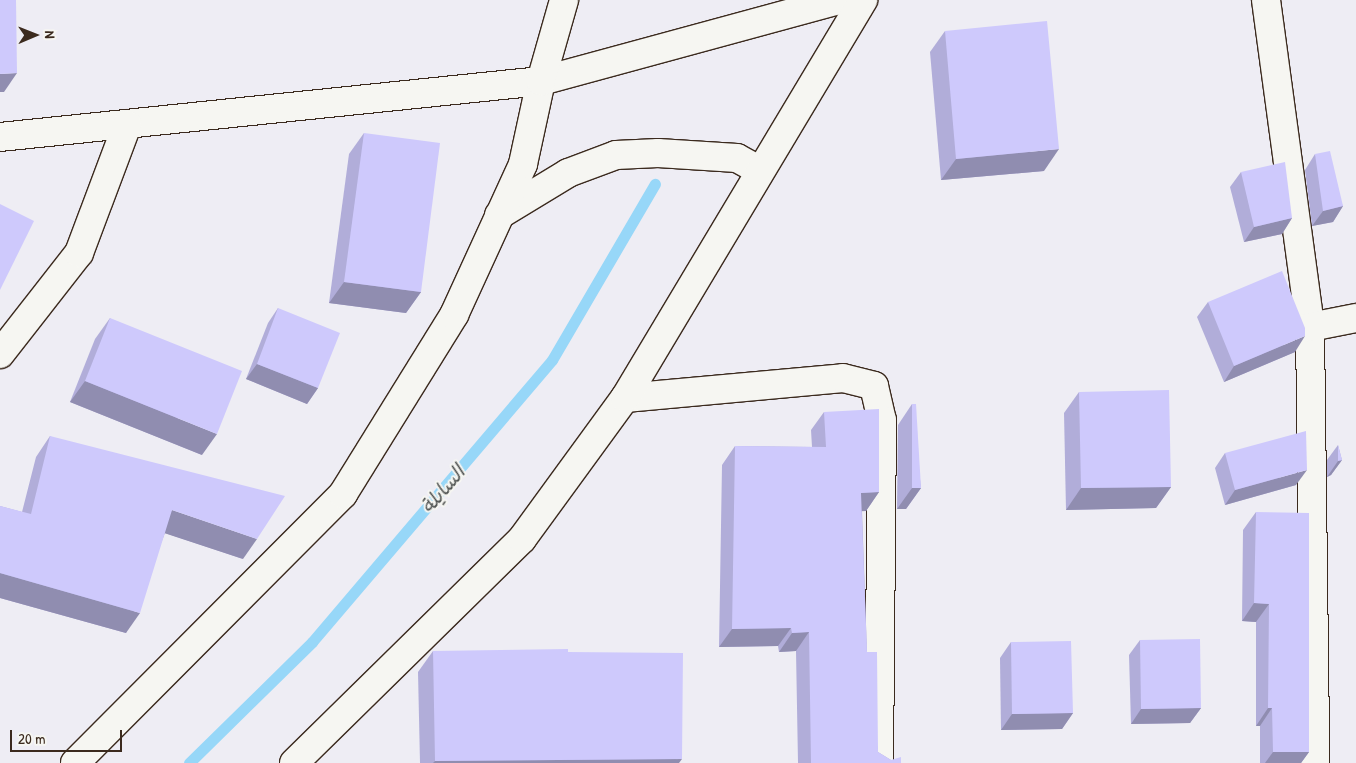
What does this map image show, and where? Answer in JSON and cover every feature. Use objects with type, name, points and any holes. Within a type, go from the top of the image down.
[{"type":"street","points":[[75,763],[343,494],[454,315],[523,164],[540,81],[564,0]]},
{"type":"street","points":[[0,138],[540,81],[840,0]]},
{"type":"street","points":[[294,763],[522,539],[625,398],[862,0]]},
{"type":"street","points":[[1266,0],[1310,327],[1315,763]]},
{"type":"street","points":[[0,354],[79,253],[127,125]]},
{"type":"street","points":[[500,214],[568,173],[616,155],[658,153],[737,158],[760,172]]},
{"type":"street","points":[[1310,327],[1356,318]]},
{"type":"street","points":[[625,398],[843,378],[874,386],[882,420],[880,763]]},
{"type":"building","points":[[0,0],[16,0],[17,73],[0,74]]},
{"type":"building","points":[[1047,21],[1059,149],[956,159],[945,31]]},
{"type":"building","points":[[364,133],[440,143],[421,292],[344,282]]},
{"type":"building","points":[[1330,151],[1343,206],[1323,211],[1315,154]]},
{"type":"building","points":[[1285,162],[1292,218],[1254,227],[1241,172]]},
{"type":"building","points":[[0,204],[34,221],[0,290]]},
{"type":"building","points":[[1282,271],[1305,328],[1305,336],[1234,366],[1208,302]]},
{"type":"building","points":[[278,308],[340,333],[318,388],[257,364]]},
{"type":"building","points":[[110,318],[242,371],[217,434],[85,381]]},
{"type":"building","points":[[1169,390],[1171,487],[1081,488],[1079,392]]},
{"type":"building","points":[[912,404],[916,404],[921,488],[912,488]]},
{"type":"building","points":[[879,409],[879,492],[861,493],[867,652],[877,652],[878,752],[891,760],[901,757],[901,763],[811,763],[809,632],[792,633],[791,628],[732,629],[735,446],[826,447],[824,412]]},
{"type":"building","points":[[1306,431],[1307,470],[1235,490],[1225,453]]},
{"type":"building","points":[[50,436],[285,496],[257,539],[172,510],[140,613],[0,573],[0,506],[31,514]]},
{"type":"building","points":[[1338,445],[1342,460],[1338,461]]},
{"type":"building","points":[[1256,512],[1309,513],[1309,752],[1273,752],[1272,708],[1268,708],[1269,604],[1254,603]]},
{"type":"building","points":[[1200,639],[1201,708],[1141,709],[1140,640]]},
{"type":"building","points":[[1071,641],[1073,713],[1012,714],[1011,642]]},
{"type":"building","points":[[568,649],[568,652],[683,653],[682,759],[435,761],[433,651]]},
{"type":"waterway","name":"السايلة","points":[[189,763],[312,642],[552,360],[655,184]]}]
